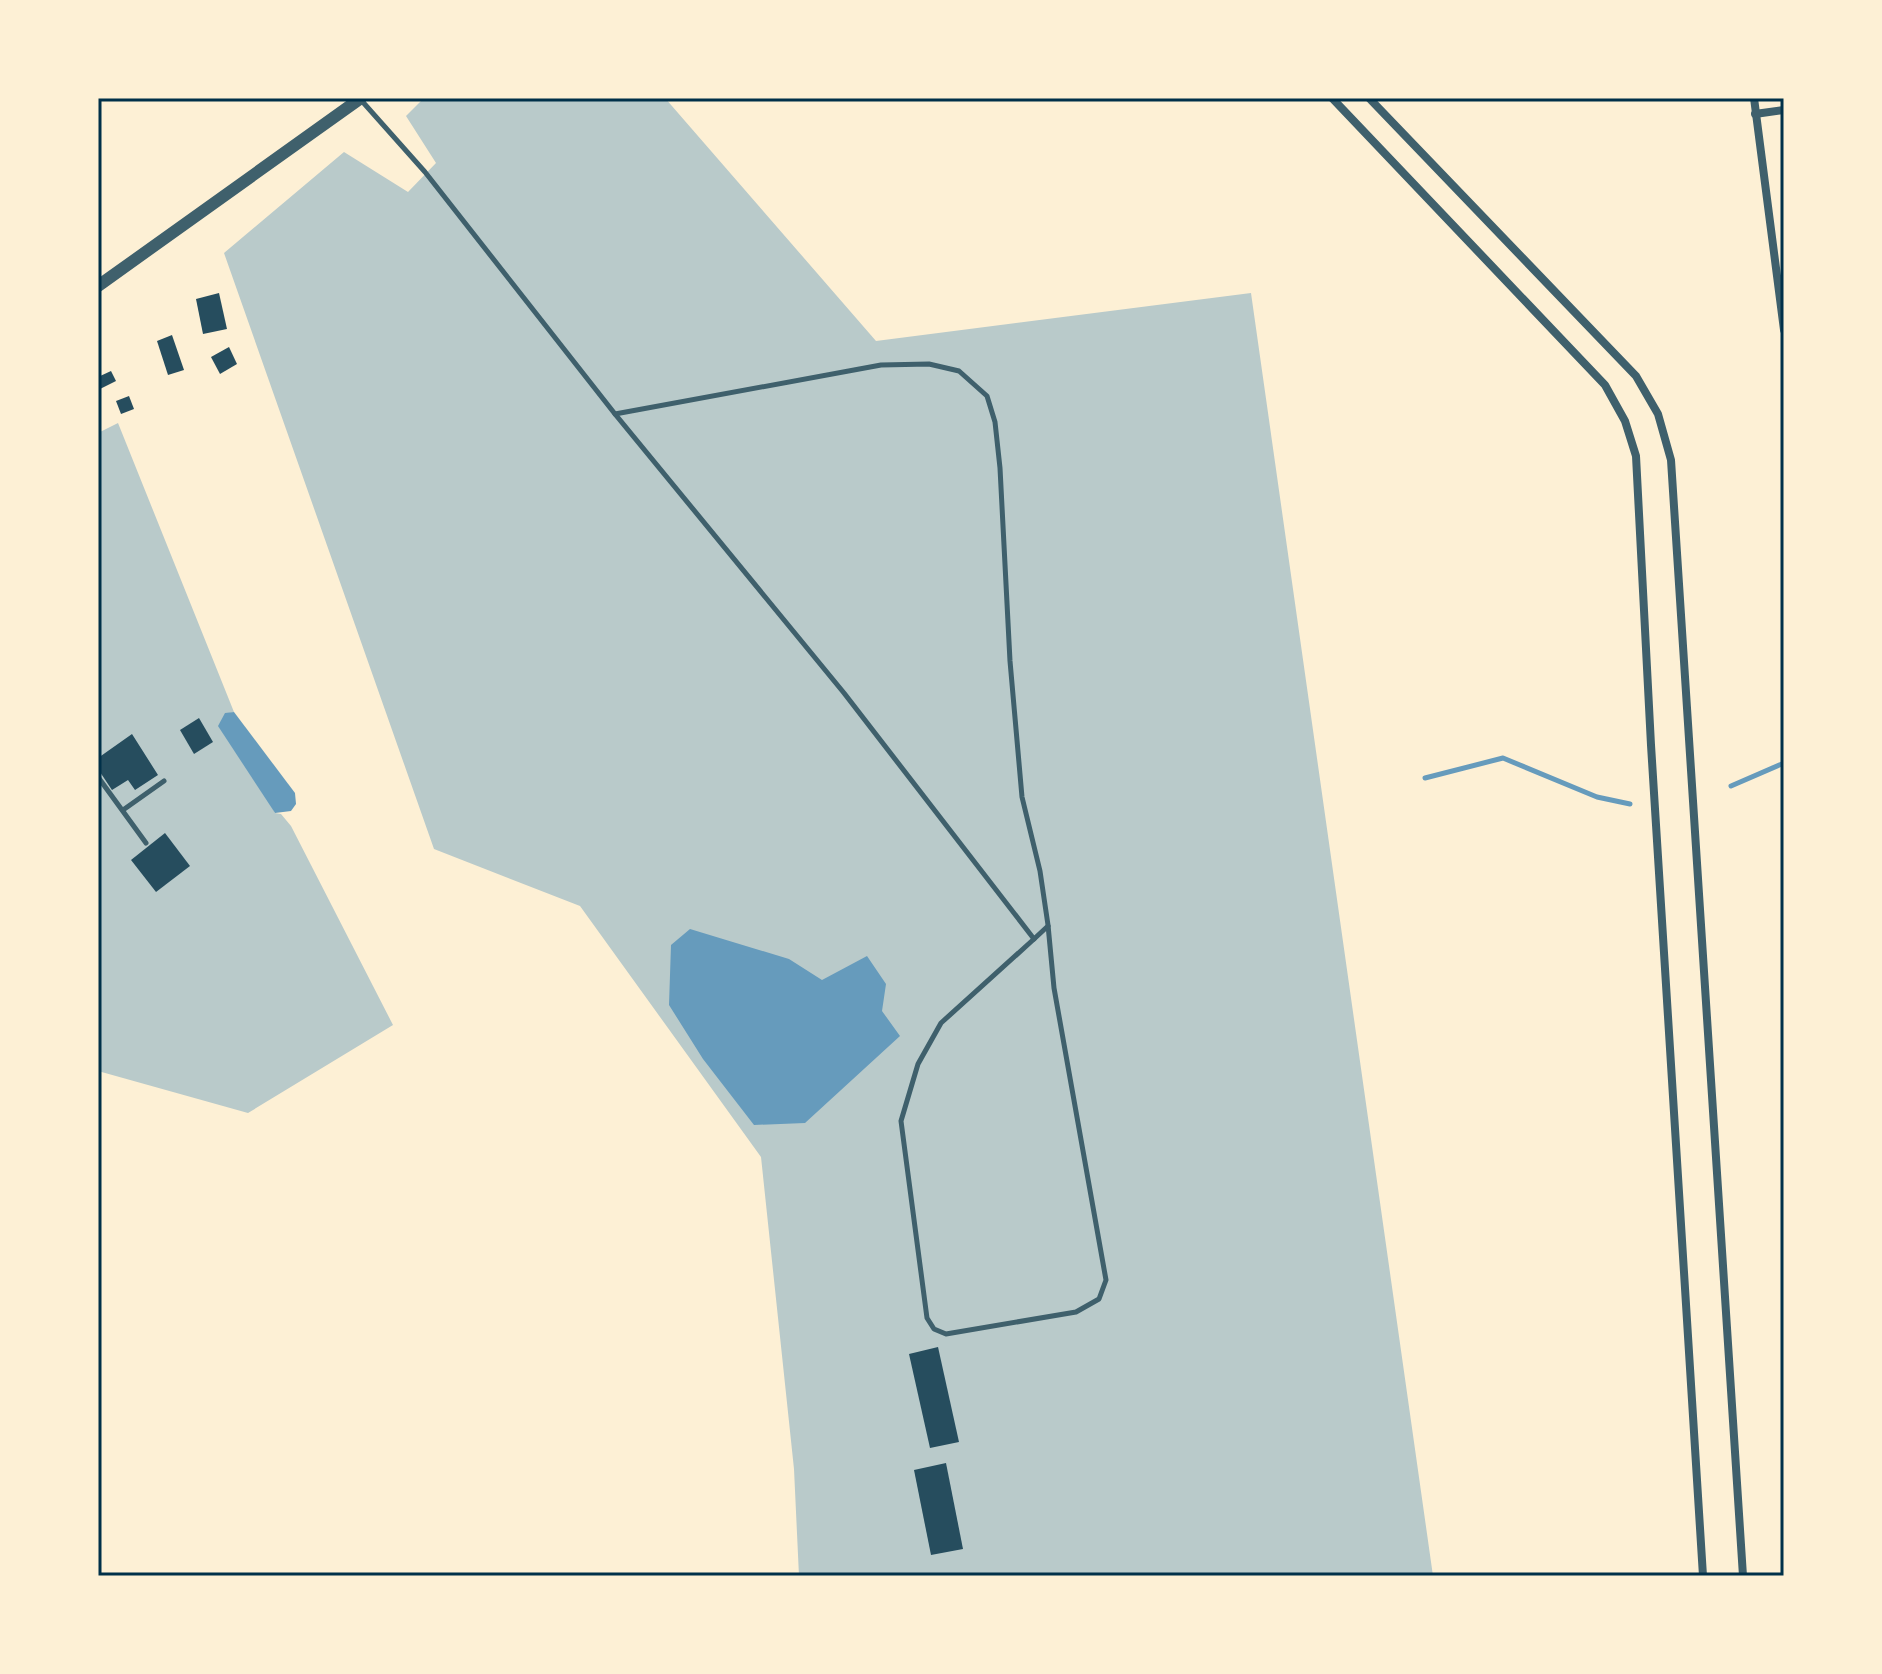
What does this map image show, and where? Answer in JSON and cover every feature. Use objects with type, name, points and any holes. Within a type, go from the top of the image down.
[{"type":"street","points":[[98,286],[361,98]]},
{"type":"street","points":[[1332,98],[1605,385],[1625,421],[1636,456],[1703,1576]]},
{"type":"street","points":[[1369,98],[1636,376],[1658,414],[1671,460],[1743,1576]]},
{"type":"street","points":[[1754,98],[1784,330]]},
{"type":"street","points":[[1755,114],[1784,110]]},
{"type":"lane","points":[[361,98],[425,172],[615,414],[844,693],[1034,939]]},
{"type":"lane","points":[[615,414],[881,365],[929,364],[959,371],[987,396],[995,422],[1000,468],[1010,661],[1022,797],[1040,871],[1048,925],[1054,988],[1106,1280],[1099,1299],[1076,1312],[946,1334],[934,1329],[927,1318],[901,1121],[918,1064],[941,1023],[1048,925]]},
{"type":"lane","points":[[98,777],[146,843]]},
{"type":"lane","points":[[123,810],[164,781]]},
{"type":"shaded area","points":[[424,98],[665,98],[876,341],[1251,293],[1433,1576],[799,1576],[794,1469],[761,1157],[580,906],[434,849],[224,253],[344,152],[408,192],[436,163],[406,116]]},
{"type":"shaded area","points":[[118,423],[234,712],[225,714],[275,813],[281,814],[291,826],[393,1025],[248,1113],[98,1071],[98,433]]},
{"type":"water","points":[[234,712],[295,793],[296,804],[291,811],[275,813],[218,726],[225,713]]},
{"type":"water","points":[[690,929],[789,959],[822,980],[867,956],[886,984],[882,1011],[900,1036],[805,1123],[754,1125],[703,1059],[669,1005],[671,945]]},
{"type":"building","points":[[219,293],[227,329],[203,334],[196,299]]},
{"type":"building","points":[[172,335],[184,370],[168,375],[157,341]]},
{"type":"building","points":[[229,347],[237,364],[220,374],[211,357]]},
{"type":"building","points":[[111,371],[116,381],[98,390],[98,377]]},
{"type":"building","points":[[129,396],[134,409],[121,414],[116,401]]},
{"type":"building","points":[[199,718],[213,742],[194,754],[180,730]]},
{"type":"building","points":[[132,734],[158,775],[135,790],[128,780],[112,790],[98,769],[98,758]]},
{"type":"building","points":[[165,833],[190,866],[156,892],[131,860]]},
{"type":"building","points":[[938,1347],[959,1442],[930,1448],[909,1354]]},
{"type":"building","points":[[946,1463],[963,1549],[931,1555],[914,1470]]},
{"type":"waterway","points":[[1425,778],[1503,758],[1597,797],[1630,804]]},
{"type":"waterway","points":[[1731,786],[1784,763]]}]
